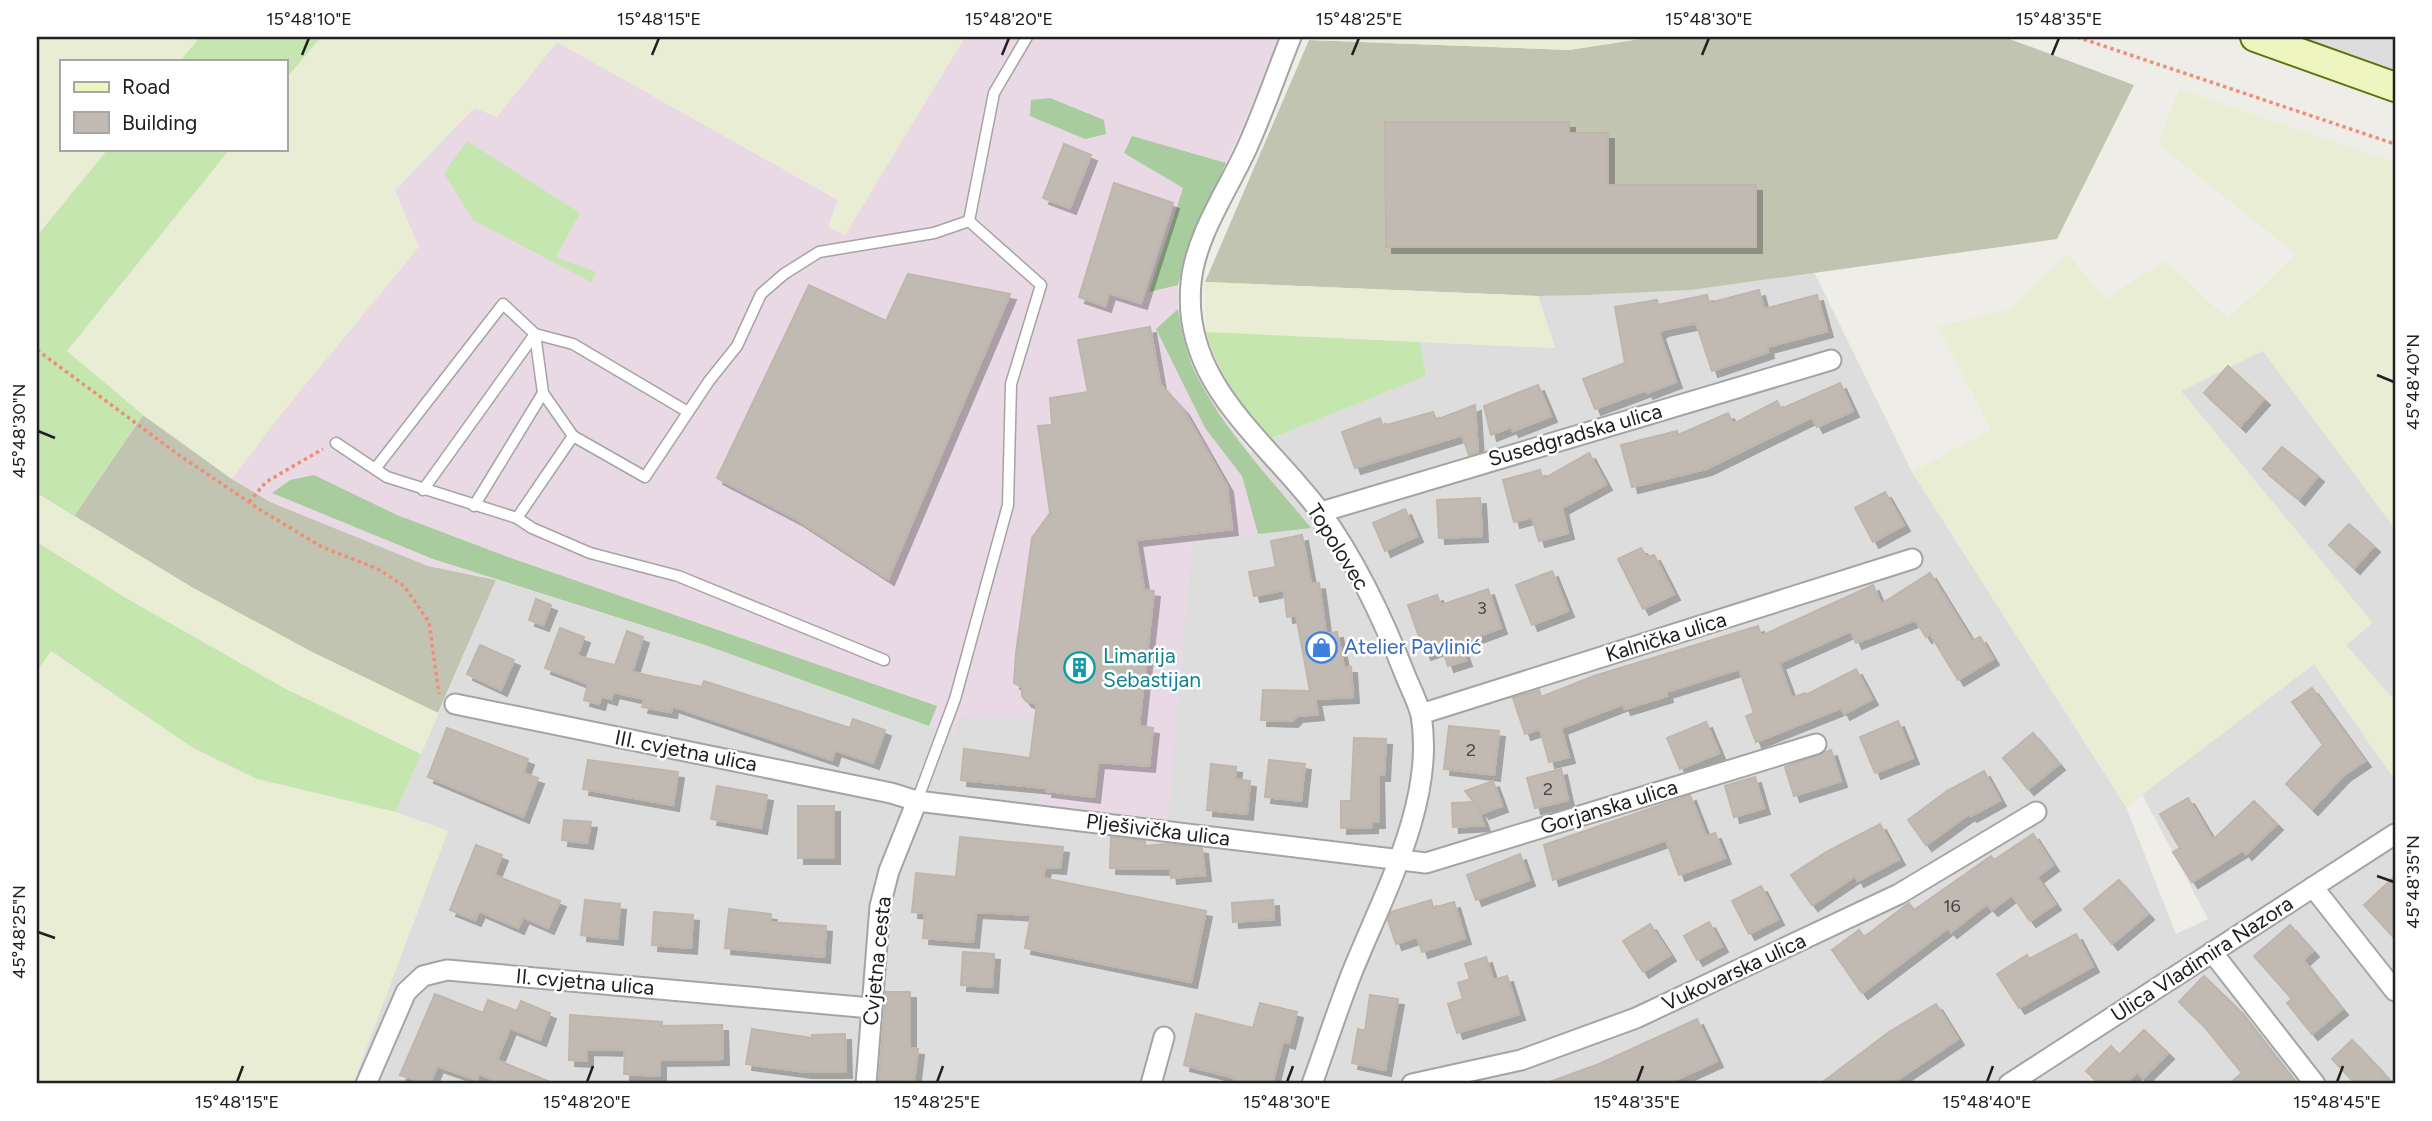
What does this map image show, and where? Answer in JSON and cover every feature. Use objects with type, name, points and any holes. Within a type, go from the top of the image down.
[{"type":"main road","points":[[2255,37],[2395,87]]},
{"type":"street","name":"Topolovec","points":[[1291,37],[1247,146],[1199,251],[1191,281],[1190,312],[1205,368],[1229,406],[1261,447],[1321,512],[1359,575],[1389,634],[1420,714],[1421,760],[1412,819],[1400,862],[1351,975],[1312,1084]]},
{"type":"street","name":"Susedgradska ulica","points":[[1321,512],[1831,360]]},
{"type":"street","name":"Kalnička ulica","points":[[1420,714],[1912,559]]},
{"type":"street","name":"III. cvjetna ulica","points":[[455,704],[891,793],[917,801]]},
{"type":"street","name":"Gorjanska ulica","points":[[1400,862],[1426,863],[1816,744]]},
{"type":"street","name":"Plješivička ulica","points":[[917,801],[1400,862]]},
{"type":"street","name":"Cvjetna cesta","points":[[866,1084],[880,906],[889,871],[917,801]]},
{"type":"street","name":"Vukovarska ulica","points":[[1412,1084],[1521,1060],[1636,1018],[1899,894],[2036,812]]},
{"type":"street","name":"Ulica Vladimira Nazora","points":[[2009,1084],[2037,1078],[2212,952],[2395,834]]},
{"type":"street","points":[[2313,887],[2395,991]]},
{"type":"street","points":[[2212,952],[2315,1084]]},
{"type":"street","name":"II. cvjetna ulica","points":[[366,1084],[406,992],[423,976],[447,970],[871,1008]]},
{"type":"street","points":[[1151,1084],[1164,1037]]},
{"type":"lane","points":[[969,221],[994,93],[1027,37]]},
{"type":"lane","points":[[535,334],[543,393],[573,436],[645,477],[688,412],[737,346],[761,294],[784,274],[819,252],[933,233],[969,221]]},
{"type":"lane","points":[[917,801],[955,699],[1008,505],[1011,384],[1041,285],[969,221]]},
{"type":"lane","points":[[375,470],[503,304],[535,334],[573,344],[688,412]]},
{"type":"lane","points":[[423,490],[535,334]]},
{"type":"lane","points":[[474,506],[543,393]]},
{"type":"lane","points":[[517,518],[573,436]]},
{"type":"lane","points":[[336,443],[375,470],[423,490],[517,518],[532,528],[590,553],[678,576],[884,660]]},
{"type":"path","points":[[2077,37],[2395,144]]},
{"type":"path","points":[[37,350],[249,502],[322,547],[378,569],[404,586],[429,622],[440,695],[455,704]]},
{"type":"path","points":[[249,502],[266,482],[336,443]]},
{"type":"shaded area","points":[[37,37],[200,37],[181,60],[60,60],[60,150],[107,150],[37,236]]},
{"type":"shaded area","points":[[321,37],[965,37],[845,235],[828,227],[838,199],[557,42],[497,117],[474,108],[395,190],[419,247],[278,418],[232,479],[143,415],[66,352],[229,150],[287,150],[287,78]]},
{"type":"shaded area","name":"Limarija Sebastijan","points":[[965,37],[1279,37],[1243,126],[1189,243],[1178,285],[1178,309],[1184,341],[1196,376],[1223,417],[1311,528],[1192,541],[1168,820],[1038,804],[1046,719],[960,717],[953,734],[708,646],[496,580],[428,566],[270,502],[232,479],[278,418],[395,190],[474,108],[497,116],[557,42],[838,200],[845,234]]},
{"type":"shaded area","points":[[1310,37],[1653,37],[1569,50],[1309,40]]},
{"type":"shaded area","points":[[1653,37],[2004,37],[2134,85],[2057,239],[1691,290],[1538,296],[1205,282],[1309,40],[1569,50]]},
{"type":"shaded area","points":[[2295,37],[2395,37],[2395,74]]},
{"type":"shaded area","points":[[2179,89],[2395,163],[2395,529],[2263,351],[2181,391],[2372,622],[2346,645],[2395,701],[2395,780],[2314,664],[2126,807],[1912,472],[1991,430],[1938,327],[2011,309],[2068,254],[2105,299],[2165,261],[2228,319],[2296,254],[2158,144]]},
{"type":"shaded area","points":[[1814,272],[1912,472],[2126,807],[2176,934],[2208,919],[2142,794],[2314,664],[2395,780],[2395,1084],[353,1084],[447,831],[396,812],[496,580],[708,646],[953,734],[960,717],[1047,719],[1167,820],[1192,541],[1310,527],[1250,453],[1267,440],[1426,376],[1420,342],[1555,348],[1538,296],[1691,290]]},
{"type":"shaded area","points":[[1205,282],[1538,296],[1555,348],[1206,332]]},
{"type":"shaded area","points":[[2263,350],[2395,529],[2395,701],[2346,645],[2372,623],[2181,391]]},
{"type":"shaded area","points":[[143,415],[232,479],[270,502],[428,566],[496,580],[438,713],[312,652],[193,588],[74,516]]},
{"type":"shaded area","points":[[37,493],[193,588],[312,652],[438,713],[421,754],[284,688],[126,598],[37,542]]},
{"type":"shaded area","points":[[51,651],[193,748],[257,779],[396,812],[448,831],[353,1084],[37,1084],[37,671]]},
{"type":"green space","points":[[200,37],[321,37],[287,78],[287,60],[181,60]]},
{"type":"green space","points":[[1050,98],[1104,120],[1106,134],[1085,139],[1030,116],[1031,100]]},
{"type":"green space","points":[[1132,136],[1226,163],[1189,243],[1178,285],[1149,292],[1183,188],[1124,153]]},
{"type":"green space","points":[[467,141],[580,213],[556,257],[596,272],[591,282],[473,220],[444,173]]},
{"type":"green space","points":[[107,150],[229,150],[67,351],[143,415],[74,516],[37,493],[37,236]]},
{"type":"green space","points":[[1178,309],[1190,360],[1208,397],[1250,455],[1311,528],[1258,534],[1242,476],[1205,428],[1156,329]]},
{"type":"green space","points":[[1206,332],[1420,342],[1426,376],[1267,440],[1239,402]]},
{"type":"green space","points":[[314,475],[397,515],[508,557],[937,706],[929,726],[708,646],[433,559],[272,493],[290,480]]},
{"type":"green space","points":[[37,542],[126,598],[284,688],[421,754],[396,812],[257,779],[193,748],[51,651],[37,671]]},
{"type":"building","points":[[1385,122],[1569,122],[1569,133],[1608,133],[1608,185],[1756,185],[1756,247],[1386,247]]},
{"type":"building","points":[[1064,144],[1091,155],[1070,208],[1043,198]]},
{"type":"building","points":[[1114,183],[1173,203],[1141,303],[1109,293],[1105,306],[1079,297]]},
{"type":"building","points":[[908,274],[1010,294],[888,579],[796,519],[717,478],[809,285],[886,321]]},
{"type":"building","points":[[1759,290],[1764,309],[1817,295],[1827,331],[1767,347],[1768,352],[1712,371],[1696,323],[1662,330],[1659,333],[1676,382],[1595,409],[1583,379],[1625,363],[1615,307],[1657,300],[1658,305],[1707,295],[1709,303]]},
{"type":"building","points":[[1150,327],[1160,384],[1183,409],[1227,486],[1232,529],[1136,540],[1144,590],[1154,591],[1139,726],[1153,728],[1149,766],[1098,762],[1094,797],[1046,791],[1047,788],[961,780],[964,749],[1030,758],[1037,704],[1026,701],[1022,696],[1022,687],[1014,683],[1032,538],[1050,513],[1038,426],[1052,425],[1050,398],[1088,392],[1078,340]]},
{"type":"building","points":[[2228,366],[2264,399],[2240,426],[2204,393]]},
{"type":"building","points":[[1840,383],[1853,411],[1817,427],[1812,417],[1706,469],[1632,487],[1621,445],[1677,431],[1678,435],[1728,413],[1733,424],[1777,401],[1781,409]]},
{"type":"building","points":[[1538,385],[1551,416],[1513,431],[1511,427],[1491,435],[1484,406]]},
{"type":"building","points":[[1475,405],[1478,453],[1469,455],[1462,435],[1355,468],[1342,432],[1380,418],[1383,426],[1433,412],[1436,420]]},
{"type":"building","points":[[2282,447],[2318,476],[2299,499],[2263,469]]},
{"type":"building","points":[[1589,453],[1606,484],[1562,508],[1568,533],[1539,541],[1532,517],[1514,522],[1503,480],[1540,470],[1543,479]]},
{"type":"building","points":[[1885,492],[1904,525],[1873,542],[1855,508]]},
{"type":"building","points":[[1480,498],[1482,536],[1439,538],[1437,500]]},
{"type":"building","points":[[1405,509],[1417,536],[1385,551],[1373,523]]},
{"type":"building","points":[[2349,524],[2374,546],[2354,568],[2329,545]]},
{"type":"building","points":[[1302,535],[1311,584],[1319,583],[1326,634],[1337,632],[1344,667],[1351,667],[1353,697],[1315,699],[1318,714],[1297,716],[1292,721],[1261,720],[1263,690],[1310,691],[1296,615],[1287,617],[1284,590],[1254,596],[1249,572],[1276,567],[1271,541]]},
{"type":"building","points":[[1641,548],[1647,557],[1654,555],[1674,594],[1643,609],[1618,559]]},
{"type":"building","points":[[1552,571],[1568,611],[1532,625],[1516,585]]},
{"type":"building","points":[[1930,573],[1972,641],[1980,637],[1993,659],[1958,680],[1930,634],[1926,637],[1915,620],[1856,643],[1851,631],[1779,663],[1792,698],[1805,693],[1806,695],[1856,669],[1872,699],[1844,714],[1841,708],[1756,742],[1746,716],[1754,713],[1739,669],[1666,692],[1667,696],[1625,709],[1623,704],[1561,728],[1569,757],[1549,762],[1540,729],[1525,734],[1513,698],[1539,690],[1541,697],[1594,676],[1758,626],[1761,636],[1873,585],[1881,604]]},
{"type":"building","points":[[1488,589],[1501,628],[1460,643],[1466,660],[1448,666],[1442,648],[1425,654],[1408,605],[1437,595],[1441,605]]},
{"type":"building","points":[[536,599],[551,605],[543,625],[529,620]]},
{"type":"building","points":[[560,628],[584,637],[577,656],[615,665],[627,631],[643,637],[632,672],[702,687],[704,681],[850,728],[853,719],[885,730],[873,763],[835,750],[832,760],[672,706],[671,712],[642,707],[644,699],[613,692],[611,699],[601,696],[599,704],[584,700],[588,684],[545,668]]},
{"type":"building","points":[[480,645],[514,660],[501,690],[467,674]]},
{"type":"building","points":[[2312,688],[2365,761],[2344,775],[2312,809],[2286,784],[2323,745],[2292,702]]},
{"type":"building","points":[[1898,721],[1913,758],[1875,773],[1860,737]]},
{"type":"building","points":[[1706,722],[1719,753],[1680,769],[1667,738]]},
{"type":"building","points":[[1449,726],[1499,731],[1494,775],[1444,769]]},
{"type":"building","points":[[447,728],[528,759],[523,773],[538,778],[523,817],[428,777]]},
{"type":"building","points":[[2033,733],[2059,764],[2028,789],[2003,758]]},
{"type":"building","points":[[1354,738],[1386,739],[1384,775],[1378,775],[1379,822],[1372,822],[1372,827],[1341,828],[1341,801],[1351,801]]},
{"type":"building","points":[[1831,750],[1841,781],[1794,796],[1785,767]]},
{"type":"building","points":[[588,760],[678,772],[673,805],[583,789]]},
{"type":"building","points":[[1269,760],[1305,764],[1301,801],[1265,797]]},
{"type":"building","points":[[1211,764],[1236,767],[1235,779],[1250,781],[1247,814],[1207,810]]},
{"type":"building","points":[[1561,769],[1568,800],[1535,808],[1527,778]]},
{"type":"building","points":[[1984,771],[2000,800],[1971,816],[1969,814],[1926,845],[1908,820],[1947,791]]},
{"type":"building","points":[[1755,777],[1764,808],[1734,817],[1725,786]]},
{"type":"building","points":[[1493,781],[1502,806],[1483,813],[1476,804],[1484,825],[1453,827],[1452,803],[1474,802],[1465,791]]},
{"type":"building","points":[[717,786],[767,795],[761,828],[711,819]]},
{"type":"building","points":[[1690,795],[1706,836],[1715,833],[1725,858],[1679,875],[1666,840],[1553,880],[1544,845]]},
{"type":"building","points":[[2188,798],[2213,840],[2254,801],[2277,824],[2246,854],[2243,850],[2192,882],[2173,852],[2180,848],[2160,814]]},
{"type":"building","points":[[798,806],[834,806],[834,858],[798,858]]},
{"type":"building","points":[[564,820],[591,822],[587,843],[562,840]]},
{"type":"building","points":[[1880,824],[1899,859],[1858,881],[1855,876],[1812,905],[1791,875],[1826,852]]},
{"type":"building","points":[[2033,834],[2053,865],[2037,877],[2055,904],[2030,921],[2012,895],[1992,910],[1987,904],[1951,932],[1948,928],[1862,993],[1832,950],[1859,930],[1864,937],[1909,903],[1914,910],[1991,856],[1994,860]]},
{"type":"building","points":[[960,837],[1063,847],[1060,868],[1045,867],[1043,878],[1206,911],[1191,982],[1025,948],[1031,915],[976,912],[973,942],[923,938],[925,913],[912,912],[916,873],[956,877]]},
{"type":"building","points":[[1111,837],[1145,841],[1145,846],[1166,844],[1202,848],[1205,875],[1171,878],[1170,869],[1110,868]]},
{"type":"building","points":[[476,845],[502,855],[494,875],[560,901],[548,928],[523,917],[518,928],[479,911],[475,920],[450,910]]},
{"type":"building","points":[[1520,854],[1529,880],[1476,900],[1467,875]]},
{"type":"building","points":[[2395,876],[2395,939],[2364,905]]},
{"type":"building","points":[[2119,880],[2148,914],[2112,944],[2084,909]]},
{"type":"building","points":[[1761,886],[1778,919],[1749,934],[1732,901]]},
{"type":"building","points":[[585,900],[620,904],[617,939],[581,935]]},
{"type":"building","points":[[1273,900],[1274,919],[1233,922],[1232,903]]},
{"type":"building","points":[[1431,900],[1433,908],[1454,902],[1465,938],[1422,952],[1417,937],[1396,944],[1388,920],[1391,912]]},
{"type":"building","points":[[729,909],[771,914],[770,922],[826,926],[824,957],[725,948]]},
{"type":"building","points":[[654,912],[693,915],[691,948],[652,945]]},
{"type":"building","points":[[1709,922],[1722,946],[1697,960],[1684,936]]},
{"type":"building","points":[[1650,924],[1670,955],[1643,972],[1623,941]]},
{"type":"building","points":[[2290,925],[2313,951],[2303,960],[2342,1009],[2312,1034],[2287,1003],[2292,999],[2254,956]]},
{"type":"building","points":[[2076,934],[2093,966],[2019,1008],[1997,974],[2027,955],[2029,959]]},
{"type":"building","points":[[963,952],[994,954],[992,987],[961,985]]},
{"type":"building","points":[[1486,957],[1493,980],[1507,976],[1519,1014],[1457,1033],[1448,1004],[1463,999],[1458,983],[1470,979],[1465,964]]},
{"type":"building","points":[[2204,976],[2237,1008],[2296,1084],[2229,1084],[2242,1073],[2204,1026],[2179,1002]]},
{"type":"building","points":[[886,992],[910,992],[910,1048],[918,1049],[914,1083],[879,1080]]},
{"type":"building","points":[[435,994],[483,1013],[488,1000],[517,1011],[521,1001],[550,1013],[540,1040],[510,1028],[497,1060],[555,1084],[504,1084],[479,1074],[477,1080],[437,1066],[430,1084],[400,1075]]},
{"type":"building","points":[[1370,995],[1398,999],[1385,1070],[1352,1063],[1358,1029],[1365,1031]]},
{"type":"building","points":[[1260,1003],[1297,1012],[1289,1043],[1283,1041],[1272,1084],[1233,1084],[1235,1078],[1184,1065],[1196,1014],[1253,1028]]},
{"type":"building","points":[[1936,1004],[1958,1039],[1891,1084],[1820,1084],[1889,1032]]},
{"type":"building","points":[[570,1015],[662,1022],[662,1026],[722,1025],[723,1059],[660,1060],[660,1076],[624,1074],[625,1050],[587,1049],[587,1061],[569,1060]]},
{"type":"building","points":[[1697,1019],[1717,1061],[1667,1084],[1544,1084],[1599,1064]]},
{"type":"building","points":[[752,1029],[812,1038],[812,1035],[845,1034],[846,1072],[806,1072],[746,1064]]},
{"type":"building","points":[[2144,1030],[2168,1053],[2143,1078],[2137,1072],[2125,1084],[2100,1084],[2086,1071],[2111,1046],[2119,1055]]},
{"type":"building","points":[[2352,1040],[2392,1084],[2356,1084],[2332,1059]]},
{"type":"place","name":"Atelier Pavlinić","points":[[1321,647]]},
{"type":"place","name":"Limarija Sebastijan","points":[[1080,668]]}]
